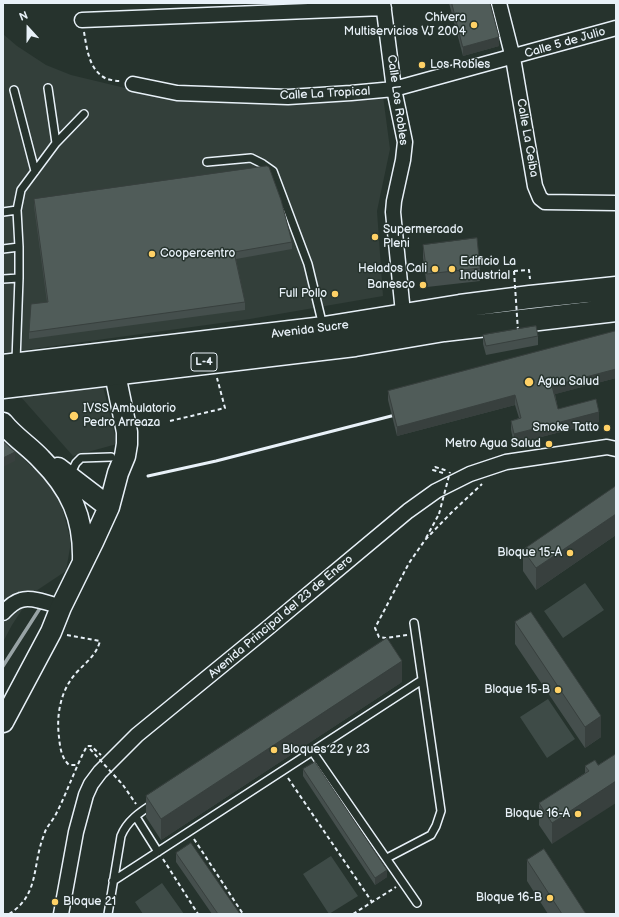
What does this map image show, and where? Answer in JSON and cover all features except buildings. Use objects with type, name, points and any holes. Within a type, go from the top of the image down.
[{"type":"main road","name":"Avenida Sucre","points":[[3,387],[355,344],[404,326],[530,297],[616,288]]},
{"type":"main road","name":"Avenida Sucre","points":[[9,365],[324,328],[404,326],[444,330],[616,310]]},
{"type":"street","name":"Calle La Ceiba","points":[[499,3],[513,58],[535,186],[540,198],[545,202],[616,203]]},
{"type":"street","points":[[82,20],[383,5]]},
{"type":"street","name":"Calle Los Robles","points":[[383,5],[394,89],[405,142],[393,212],[404,326]]},
{"type":"street","name":"Calle 5 de Julio","points":[[513,58],[616,28]]},
{"type":"street","name":"Calle La Tropical","points":[[133,84],[177,92],[288,97],[351,93],[394,89],[513,58]]},
{"type":"street","points":[[3,722],[51,632],[61,607],[83,561],[94,542],[106,513],[118,473],[125,456],[127,432],[115,374]]},
{"type":"street","points":[[3,423],[9,431],[41,459],[69,494],[75,507],[83,542],[83,561]]},
{"type":"street","name":"Avenida Principal del 23 de Enero","points":[[61,914],[76,832],[86,795],[91,784],[100,772],[137,735],[269,627],[408,510],[436,491],[470,474],[487,467],[506,462],[607,447],[616,448]]},
{"type":"street","points":[[41,459],[61,469],[106,513]]},
{"type":"street","points":[[75,507],[84,517],[93,519],[106,513]]},
{"type":"street","points":[[3,613],[13,603],[24,599],[45,602],[61,607]]},
{"type":"lane","points":[[48,88],[56,143]]},
{"type":"lane","points":[[14,90],[35,171]]},
{"type":"lane","points":[[9,365],[19,278],[17,210],[21,190],[56,143],[84,114]]},
{"type":"lane","points":[[207,162],[251,158],[273,171],[308,264],[324,328]]},
{"type":"lane","points":[[3,212],[17,210]]},
{"type":"lane","points":[[3,249],[19,247]]},
{"type":"lane","points":[[3,278],[19,278]]},
{"type":"lane","points":[[70,477],[76,463],[81,458],[111,457]]},
{"type":"lane","points":[[387,858],[430,835],[436,826],[441,811],[414,623]]},
{"type":"lane","points":[[113,881],[422,680]]},
{"type":"lane","points":[[312,752],[417,903]]},
{"type":"lane","points":[[108,914],[121,836],[124,828],[142,811],[161,798]]},
{"type":"lane","points":[[136,817],[158,852]]},
{"type":"path","points":[[82,20],[90,61],[98,72],[107,79],[133,84]]},
{"type":"path","points":[[519,338],[514,271],[529,270]]},
{"type":"path","points":[[170,421],[225,408],[212,361]]},
{"type":"path","points":[[416,634],[386,638],[379,637],[375,628],[409,563],[425,540],[439,514],[450,472],[435,467],[433,470],[445,474]]},
{"type":"path","points":[[425,540],[451,513],[484,483]]},
{"type":"path","points":[[51,632],[100,641],[95,654],[75,674],[60,700],[57,726],[61,753],[64,760],[69,765],[76,765]]},
{"type":"path","points":[[87,746],[91,746],[109,763]]},
{"type":"path","points":[[9,914],[13,913],[30,894],[43,835],[47,826],[54,817],[76,765],[87,746]]},
{"type":"path","points":[[87,746],[123,785],[142,811]]},
{"type":"path","points":[[283,771],[372,902]]},
{"type":"path","points":[[189,831],[243,914]]},
{"type":"path","points":[[158,852],[198,914]]},
{"type":"path","points":[[353,914],[403,882]]},
{"type":"shaded area","points":[[3,34],[17,46],[46,65],[71,75],[146,93],[383,96],[390,149],[377,211],[383,296],[250,319],[3,353]]},
{"type":"shaded area","name":"IVSS Ambulatorio Pedro Arreaza","points":[[101,378],[117,444],[73,456],[13,388]]},
{"type":"shaded area","points":[[3,439],[58,492],[71,542],[66,571],[33,593],[12,625],[3,642]]},
{"type":"shaded area","points":[[585,583],[604,610],[563,638],[544,611]]},
{"type":"shaded area","points":[[548,699],[575,739],[547,758],[520,717]]},
{"type":"shaded area","points":[[331,856],[358,896],[329,914],[303,874]]},
{"type":"shaded area","points":[[162,883],[184,914],[143,914],[135,902]]},
{"type":"waterway","points":[[3,666],[42,605]]},
{"type":"railway","points":[[148,476],[216,461],[403,413]]},
{"type":"place","name":"Chivera Multiservicios VJ 2004","points":[[474,25]]},
{"type":"place","name":"Los Robles","points":[[422,65]]},
{"type":"place","name":"Supermercado Pleni","points":[[375,237]]},
{"type":"place","name":"Coopercentro","points":[[152,254]]},
{"type":"place","name":"Helados Cali","points":[[435,269]]},
{"type":"place","name":"Edificio La Industrial","points":[[452,269]]},
{"type":"place","name":"Banesco","points":[[423,285]]},
{"type":"place","name":"Full Pollo","points":[[335,294]]},
{"type":"place","name":"Agua Salud","points":[[529,382]]},
{"type":"place","name":"IVSS Ambulatorio Pedro Arreaza","points":[[74,416]]},
{"type":"place","name":"Smoke Tatto","points":[[607,428]]},
{"type":"place","name":"Metro Agua Salud","points":[[549,444]]},
{"type":"place","name":"Bloque 15-A","points":[[570,553]]},
{"type":"place","name":"Bloque 15-B","points":[[558,690]]},
{"type":"place","name":"Bloques 22 y 23","points":[[274,750]]},
{"type":"place","name":"Bloque 16-A","points":[[578,814]]},
{"type":"place","name":"Bloque 16-B","points":[[550,898]]},
{"type":"place","name":"Bloque 21","points":[[55,902]]}]
